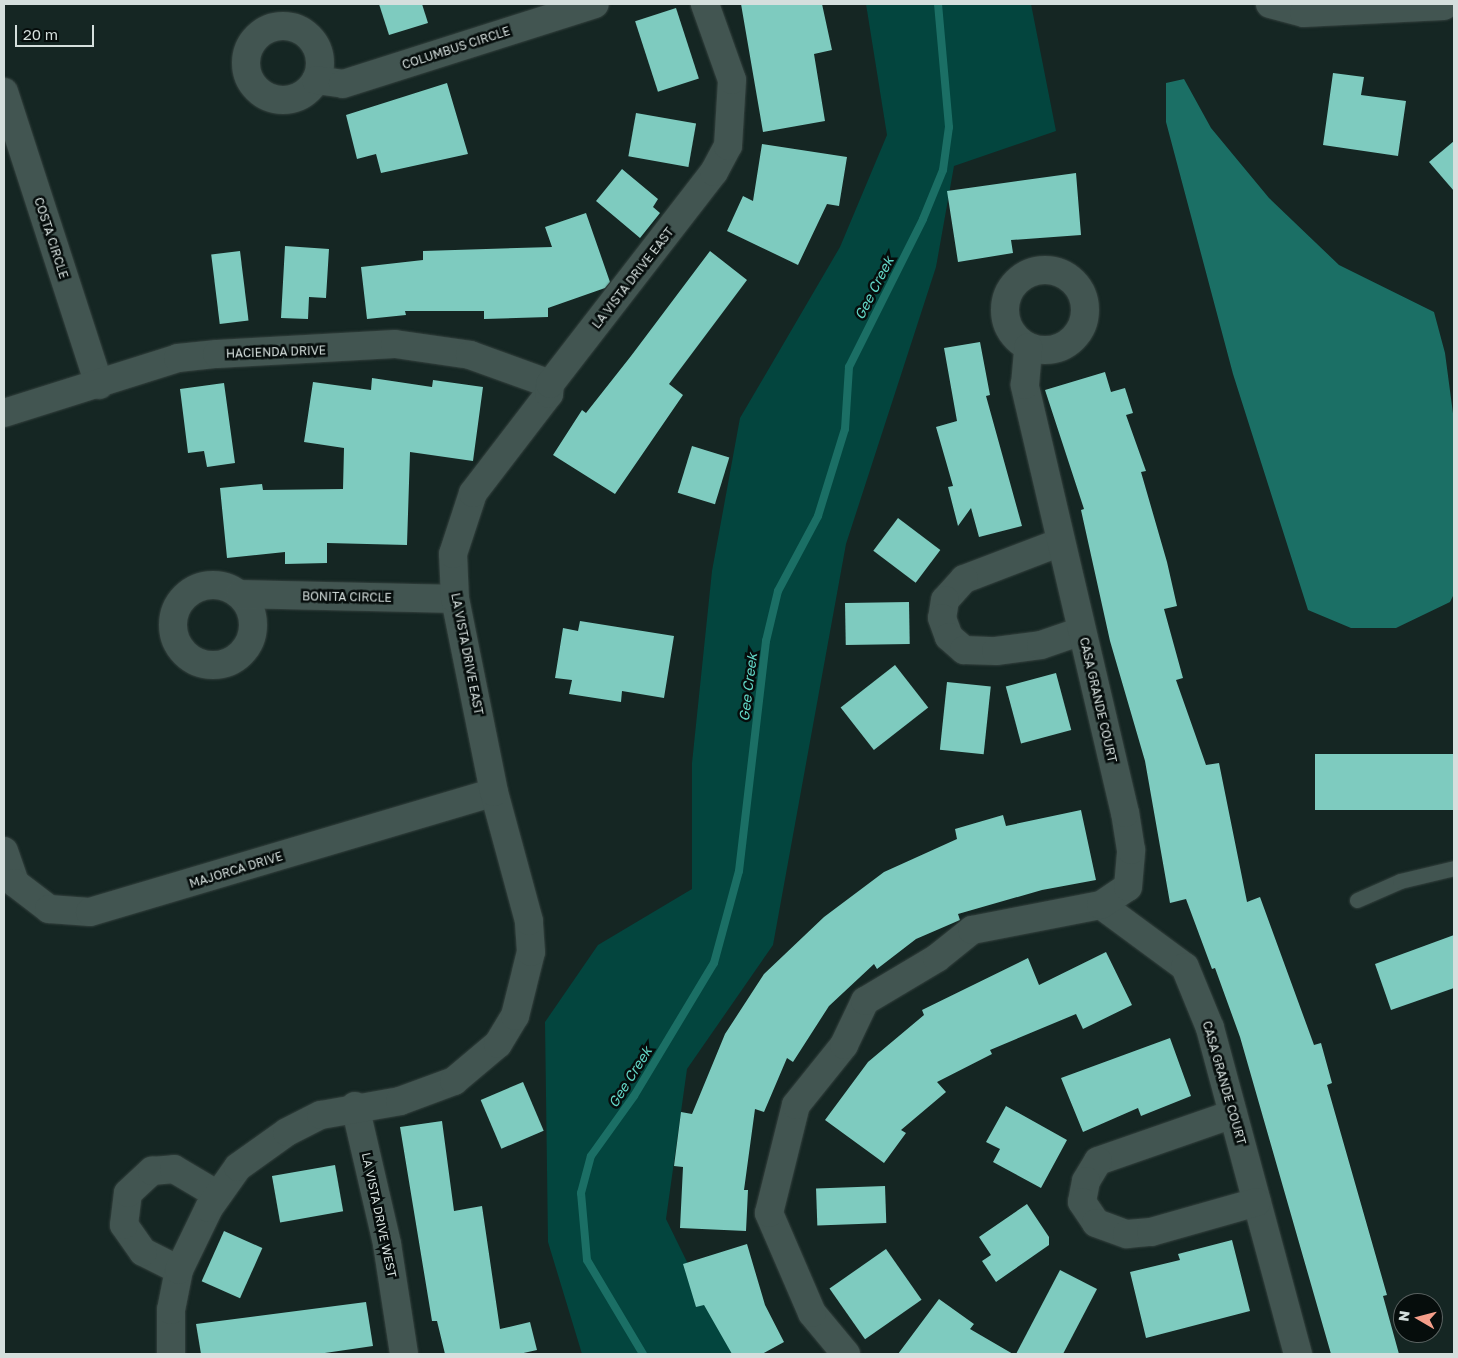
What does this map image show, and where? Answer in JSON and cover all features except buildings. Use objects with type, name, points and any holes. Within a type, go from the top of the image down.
[{"type":"street","name":"COLUMBUS CIRCLE","points":[[316,80],[343,84],[595,4]]},
{"type":"street","name":"LA VISTA DRIVE EAST","points":[[218,1195],[238,1167],[288,1132],[321,1115],[355,1106],[400,1101],[454,1081],[498,1044],[515,1016],[531,952],[529,921],[494,792],[455,599],[452,554],[474,493],[549,394],[550,384],[692,202],[728,146],[732,80],[705,4]]},
{"type":"street","points":[[1270,4],[1304,13],[1444,6]]},
{"type":"street","name":"COSTA CIRCLE","points":[[4,92],[99,385]]},
{"type":"street","name":"HACIENDA DRIVE","points":[[4,414],[178,358],[395,344],[470,355],[550,384]]},
{"type":"street","name":"CASA GRANDE COURT","points":[[1028,347],[1025,385],[1131,850],[1128,887],[1101,905],[1185,966],[1210,1028],[1298,1354]]},
{"type":"street","name":"CASA GRANDE COURT","points":[[1062,542],[964,579],[945,600],[942,618],[949,636],[964,650],[996,651],[1041,645],[1082,631]]},
{"type":"street","name":"BONITA CIRCLE","points":[[240,594],[455,599]]},
{"type":"street","name":"MAJORCA DRIVE","points":[[4,851],[14,883],[49,909],[90,912],[494,792]]},
{"type":"street","points":[[846,1354],[812,1314],[769,1213],[796,1105],[844,1045],[865,1000],[937,958],[972,930],[1101,905]]},
{"type":"street","name":"LA VISTA DRIVE WEST","points":[[355,1106],[387,1244],[404,1354]]},
{"type":"street","points":[[1233,1114],[1098,1161],[1086,1181],[1082,1202],[1096,1224],[1127,1234],[1151,1232],[1257,1202]]},
{"type":"street","points":[[172,1354],[170,1310],[179,1270],[218,1195],[174,1169],[152,1172],[128,1193],[124,1225],[143,1252],[179,1270]]},
{"type":"lane","points":[[1357,900],[1400,881],[1454,868]]},
{"type":"shaded area","points":[[866,4],[1031,4],[1056,131],[954,166],[936,267],[846,544],[773,945],[687,1069],[666,1219],[732,1354],[582,1354],[548,1242],[545,1022],[598,945],[692,889],[692,763],[712,571],[740,418],[840,247],[887,135]]},
{"type":"shaded area","points":[[1184,79],[1211,128],[1269,198],[1339,265],[1434,312],[1445,353],[1454,421],[1454,594],[1450,602],[1396,628],[1351,628],[1308,610],[1233,374],[1166,122],[1166,83]]},
{"type":"waterway","name":"Gee Creek","points":[[643,1354],[587,1260],[581,1193],[591,1156],[634,1096],[714,963],[739,871],[766,641],[778,591],[818,516],[845,429],[849,367],[923,219],[943,170],[949,127],[938,4]]}]
